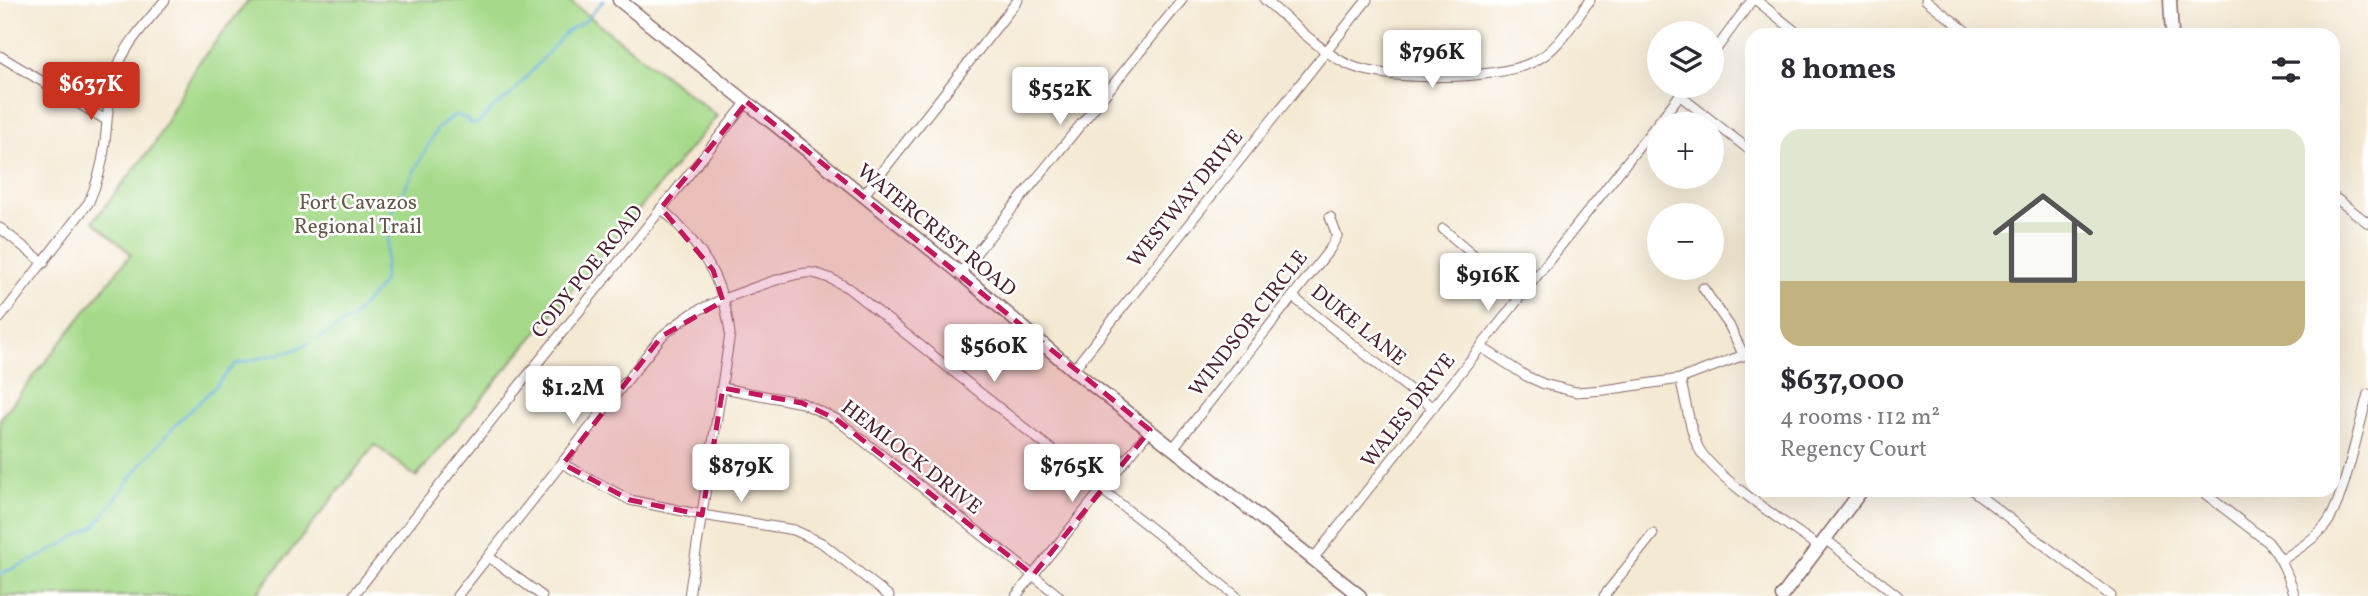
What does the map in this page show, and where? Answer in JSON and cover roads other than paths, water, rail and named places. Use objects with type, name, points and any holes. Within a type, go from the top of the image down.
[{"type":"street","points":[[0,318],[89,202],[104,151],[106,120],[117,67],[127,47],[165,0]]},
{"type":"street","name":"WATERCREST ROAD","points":[[619,0],[960,273],[1073,370],[1360,596]]},
{"type":"street","points":[[863,196],[1018,0]]},
{"type":"street","points":[[960,273],[1182,0]]},
{"type":"street","points":[[1265,0],[1348,65],[1383,74],[1460,75],[1507,71],[1535,62],[1564,35],[1590,0]]},
{"type":"street","name":"WESTWAY DRIVE","points":[[1073,370],[1367,0]]},
{"type":"street","points":[[1724,39],[1754,0],[1791,28]]},
{"type":"street","points":[[1926,0],[1962,28]]},
{"type":"street","points":[[2172,3],[2172,28]]},
{"type":"street","points":[[0,57],[106,120]]},
{"type":"street","name":"WALES DRIVE","points":[[1313,559],[1677,98]]},
{"type":"street","points":[[1683,98],[1745,147]]},
{"type":"street","name":"CODY POE ROAD","points":[[353,596],[747,102]]},
{"type":"street","points":[[2340,201],[2368,223]]},
{"type":"street","points":[[661,208],[696,243],[713,270],[730,334],[689,596]]},
{"type":"street","name":"WINDSOR CIRCLE","points":[[1174,447],[1330,249],[1337,236],[1330,217]]},
{"type":"street","points":[[0,228],[44,263]]},
{"type":"street","points":[[1443,229],[1521,295]]},
{"type":"street","points":[[457,596],[662,336],[694,313],[781,277],[813,273],[838,282],[1104,489],[1236,596]]},
{"type":"street","points":[[1703,288],[1745,349]]},
{"type":"street","name":"DUKE LANE","points":[[1293,297],[1433,408]]},
{"type":"street","points":[[1481,347],[1526,376],[1544,384],[1576,391],[1604,390],[1680,379],[1745,355]]},
{"type":"street","points":[[1680,379],[1698,446],[1722,475],[1745,491]]},
{"type":"street","name":"HEMLOCK DRIVE","points":[[723,388],[802,403],[836,419],[1059,596]]},
{"type":"street","points":[[2340,491],[2368,394]]},
{"type":"street","points":[[1016,596],[1150,430]]},
{"type":"street","points":[[563,464],[630,499],[794,530],[822,543],[889,596]]},
{"type":"street","points":[[1754,497],[1898,596]]},
{"type":"street","points":[[1782,596],[1857,497]]},
{"type":"street","points":[[1981,497],[2111,596]]},
{"type":"street","points":[[2209,497],[2268,542],[2282,560],[2295,596]]},
{"type":"street","points":[[2282,560],[2327,524],[2338,497]]},
{"type":"street","points":[[1604,596],[1653,534]]},
{"type":"street","points":[[489,557],[542,596]]},
{"type":"waterway","points":[[320,338],[351,319],[383,283],[391,214],[437,129],[455,115],[465,118],[471,124],[478,123],[510,96],[566,32],[585,21],[604,0]]},
{"type":"waterway","points":[[0,574],[40,557],[95,526],[142,463],[235,364],[294,350],[310,343]]},
{"type":"park label","name":"Fort Cavazos Regional Trail","points":[[358,215]]}]
